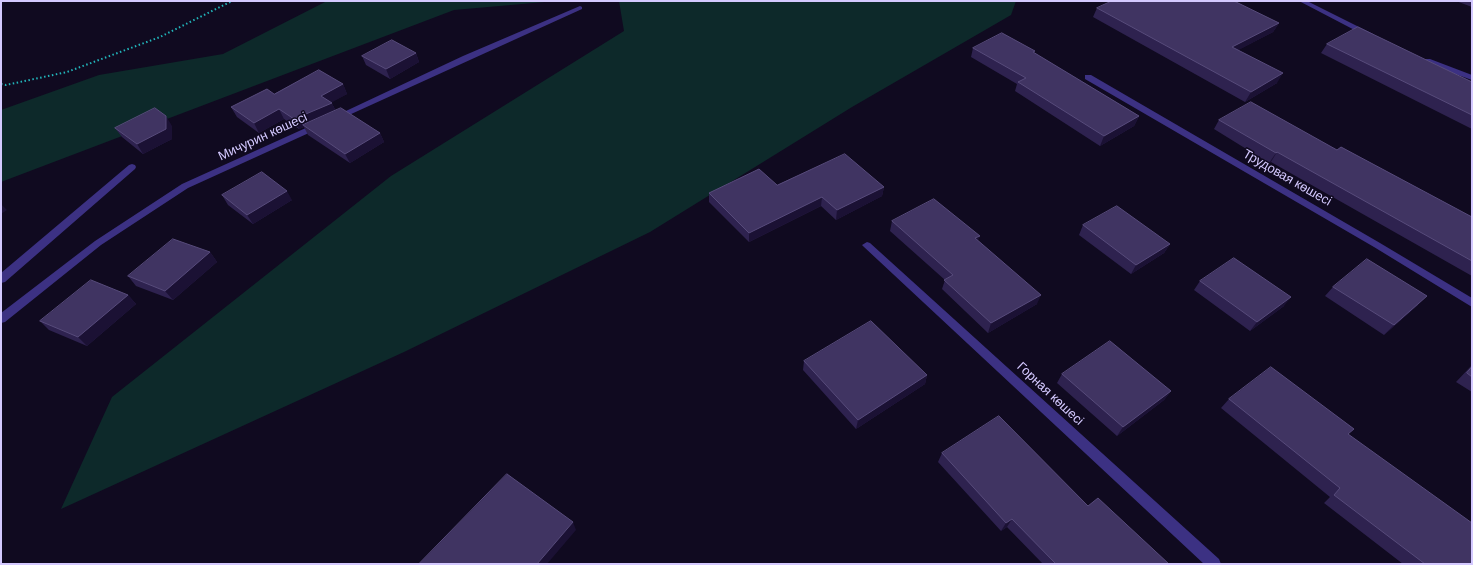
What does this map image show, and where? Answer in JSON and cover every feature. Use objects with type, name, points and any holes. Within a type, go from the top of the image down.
[{"type":"street","points":[[1302,1],[1380,39]]},
{"type":"street","name":"Мичурин көшесі","points":[[1,319],[98,243],[185,186],[466,58],[580,8]]},
{"type":"street","points":[[1420,59],[1472,78]]},
{"type":"street","name":"Трудовая көшесі","points":[[1088,77],[1377,245],[1472,303]]},
{"type":"street","points":[[1,279],[132,168]]},
{"type":"street","name":"Горная көшесі","points":[[867,245],[1214,564]]},
{"type":"path","points":[[1,84],[6,85],[67,72],[160,37],[232,1]]},
{"type":"green space","points":[[327,1],[556,1],[454,10],[1,182],[1,110],[99,75],[223,54]]},
{"type":"green space","points":[[619,1],[1016,1],[1011,15],[852,107],[650,232],[404,352],[61,509],[112,397],[391,176],[624,31]]},
{"type":"building","points":[[1112,1],[1234,1],[1279,23],[1232,47],[1283,73],[1251,92],[1097,8]]},
{"type":"building","points":[[1358,27],[1472,82],[1472,115],[1327,44]]},
{"type":"building","points":[[1002,33],[1035,51],[1033,52],[1139,116],[1104,136],[1018,82],[1026,78],[973,48]]},
{"type":"building","points":[[392,40],[416,53],[386,69],[362,56]]},
{"type":"building","points":[[319,70],[343,84],[321,96],[332,103],[294,119],[279,109],[254,123],[231,107],[267,89],[274,94]]},
{"type":"building","points":[[1251,102],[1337,150],[1341,147],[1472,217],[1472,261],[1219,120]]},
{"type":"building","points":[[155,108],[166,116],[166,129],[137,144],[115,128]]},
{"type":"building","points":[[341,108],[380,133],[345,154],[303,125]]},
{"type":"building","points":[[845,154],[884,187],[837,210],[822,197],[749,233],[709,193],[759,169],[777,185]]},
{"type":"building","points":[[262,172],[287,191],[247,215],[222,195]]},
{"type":"building","points":[[934,199],[980,236],[975,238],[1041,295],[991,323],[944,280],[953,275],[892,221]]},
{"type":"building","points":[[1117,206],[1170,244],[1136,265],[1083,225]]},
{"type":"building","points":[[173,239],[210,252],[165,291],[128,276]]},
{"type":"building","points":[[1234,258],[1291,297],[1257,322],[1200,281]]},
{"type":"building","points":[[1367,259],[1427,296],[1394,325],[1333,287]]},
{"type":"building","points":[[91,280],[128,295],[78,337],[40,321]]},
{"type":"building","points":[[871,321],[927,375],[858,420],[804,361]]},
{"type":"building","points":[[1110,341],[1171,391],[1123,427],[1062,374]]},
{"type":"building","points":[[1271,367],[1354,429],[1348,434],[1472,523],[1472,562],[1470,564],[1425,564],[1334,495],[1340,488],[1229,399]]},
{"type":"building","points":[[1472,367],[1472,377],[1467,373]]},
{"type":"building","points":[[999,416],[1088,506],[1098,498],[1169,564],[1056,564],[1012,519],[1006,523],[942,453]]},
{"type":"building","points":[[507,474],[573,522],[537,564],[419,564]]}]
